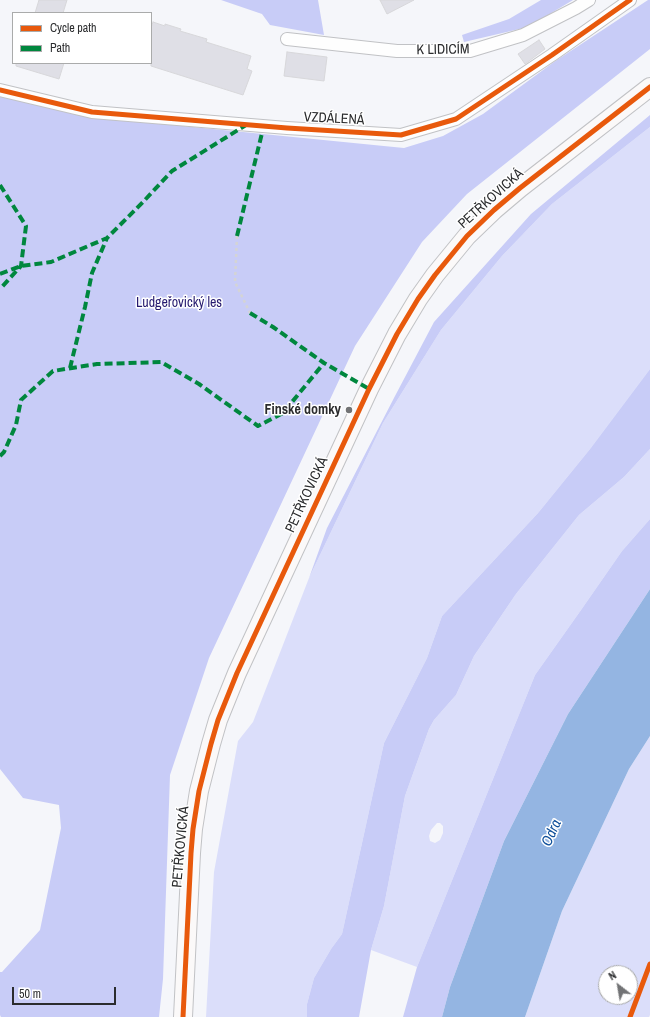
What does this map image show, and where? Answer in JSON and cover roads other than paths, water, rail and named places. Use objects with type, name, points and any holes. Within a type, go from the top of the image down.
[{"type":"street","name":"K LIDICÍM","points":[[287,39],[397,51],[470,51],[522,35],[589,0]]},
{"type":"street","name":"VZDÁLENÁ","points":[[0,90],[92,112],[287,128],[401,135],[456,119],[552,55],[630,0]]},
{"type":"street","name":"PETŘKOVICKÁ","points":[[183,1017],[193,829],[199,791],[218,720],[237,673],[372,382],[397,334],[418,299],[435,275],[467,236],[520,188],[650,87]]},
{"type":"water","name":"Odra","points":[[650,589],[650,736],[629,769],[562,911],[525,1017],[442,1017],[450,987],[504,841],[568,714]]},
{"type":"place","name":"Finské domky","points":[[349,410]]},
{"type":"park label","name":"Ludgeřovický les","points":[[179,303]]}]
